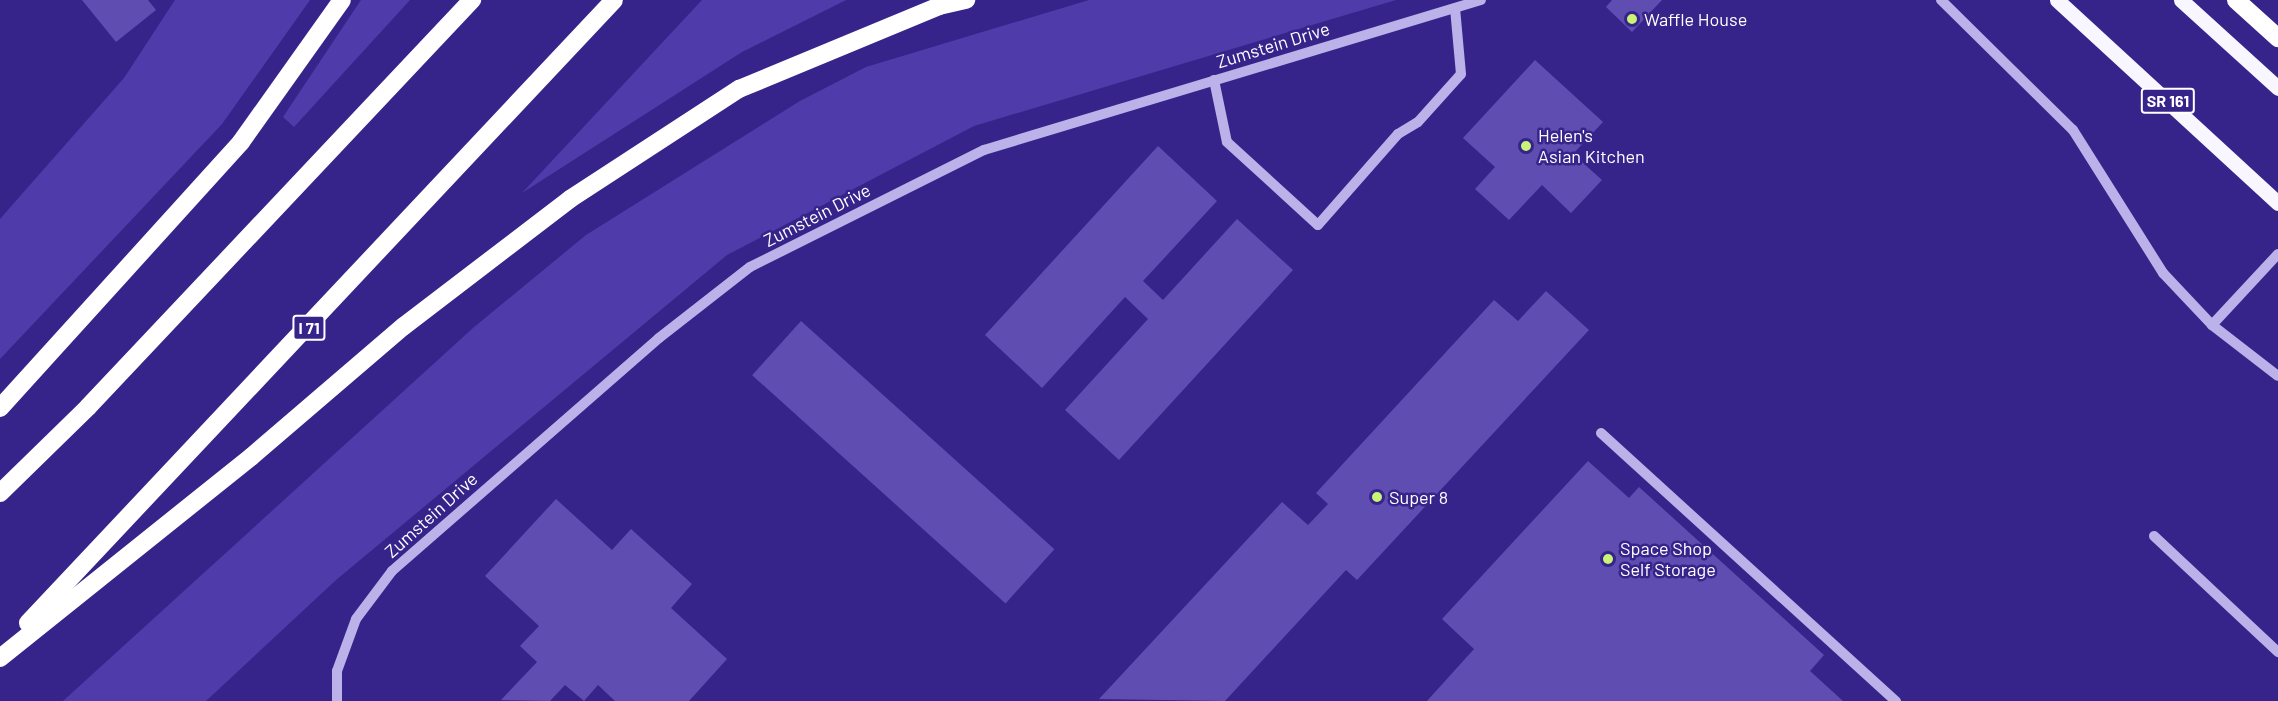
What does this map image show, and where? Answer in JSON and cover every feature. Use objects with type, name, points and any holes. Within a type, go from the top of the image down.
[{"type":"highway","points":[[0,408],[241,142],[342,0]]},
{"type":"highway","points":[[0,493],[88,407],[472,0]]},
{"type":"highway","name":"I 71","points":[[0,653],[228,416],[614,0]]},
{"type":"highway","points":[[0,658],[251,458],[404,326],[570,199],[739,89],[939,6],[966,0]]},
{"type":"highway","points":[[2236,0],[2278,38]]},
{"type":"main road","name":"SR 161","points":[[2057,0],[2278,203]]},
{"type":"main road","points":[[2181,0],[2278,88]]},
{"type":"street","name":"Zumstein Drive","points":[[337,701],[337,671],[356,619],[392,572],[659,338],[750,267],[984,150],[1481,0]]},
{"type":"street","points":[[1941,0],[2073,130],[2140,243],[2212,325],[2278,376]]},
{"type":"street","points":[[1214,80],[1227,142],[1318,225],[1398,134],[1418,123],[1461,74],[1455,8]]},
{"type":"street","points":[[2212,325],[2278,254]]},
{"type":"street","points":[[1601,433],[1896,701]]},
{"type":"street","points":[[2154,536],[2278,652]]},
{"type":"shaded area","points":[[175,0],[310,0],[222,124],[0,359],[0,219],[124,78]]},
{"type":"shaded area","points":[[361,0],[410,0],[294,127],[283,117]]},
{"type":"shaded area","points":[[702,0],[846,0],[742,52],[522,193]]},
{"type":"shaded area","points":[[1089,0],[1396,0],[974,126],[727,255],[336,580],[206,701],[63,701],[473,328],[586,235],[800,101],[866,67]]},
{"type":"building","points":[[82,0],[148,0],[156,10],[116,42]]},
{"type":"building","name":"Waffle House","points":[[1612,0],[1662,0],[1632,32],[1606,7]]},
{"type":"building","name":"Helen's Asian Kitchen","points":[[1535,60],[1603,122],[1573,154],[1602,180],[1571,213],[1542,185],[1509,220],[1475,189],[1495,167],[1463,138]]},
{"type":"building","points":[[1158,146],[1217,201],[1143,281],[1163,300],[1237,219],[1293,270],[1119,460],[1065,410],[1148,319],[1125,297],[1042,388],[985,335]]},
{"type":"building","name":"Super 8","points":[[1546,291],[1589,330],[1357,580],[1346,570],[1225,701],[1099,699],[1282,502],[1308,525],[1328,504],[1316,493],[1494,300],[1518,321]]},
{"type":"building","points":[[801,321],[1054,549],[1006,603],[752,375]]},
{"type":"building","name":"Space Shop Self Storage","points":[[1588,461],[1629,498],[1639,487],[1824,655],[1810,671],[1843,701],[1427,701],[1474,649],[1442,619]]},
{"type":"building","points":[[556,499],[612,550],[631,529],[692,584],[671,608],[727,659],[689,701],[615,701],[598,685],[584,701],[565,685],[550,701],[501,700],[537,662],[520,646],[539,626],[485,576]]},
{"type":"place","name":"Waffle House","points":[[1632,19]]},
{"type":"place","name":"Helen's Asian Kitchen","points":[[1526,146]]},
{"type":"place","name":"Super 8","points":[[1377,497]]},
{"type":"place","name":"Space Shop Self Storage","points":[[1608,559]]}]
